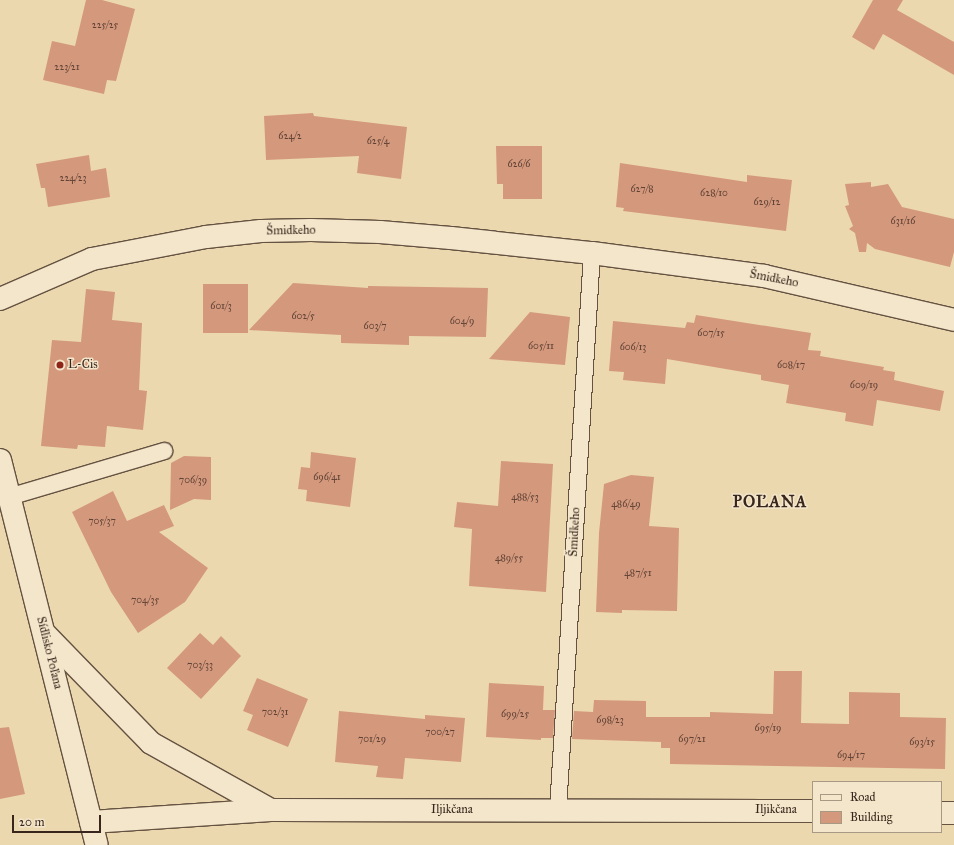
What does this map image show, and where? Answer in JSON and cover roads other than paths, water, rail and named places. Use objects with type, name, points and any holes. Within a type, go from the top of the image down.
[{"type":"street","name":"Šmidkeho","points":[[0,299],[92,259],[206,237],[261,231],[380,232],[592,253],[764,276],[954,320]]},
{"type":"street","name":"Sídlisko Poľana","points":[[0,460],[97,845]]},
{"type":"street","points":[[44,633],[151,743],[271,810]]},
{"type":"street","name":"Iljikčana","points":[[92,822],[271,810],[812,810]]},
{"type":"street","points":[[942,813],[954,813]]},
{"type":"lane","name":"Šmidkeho","points":[[558,810],[592,253]]},
{"type":"lane","points":[[9,496],[164,451]]},
{"type":"place","name":"L-Cis","points":[[60,365]]},
{"type":"district","name":"POĽANA","points":[[770,502]]}]
